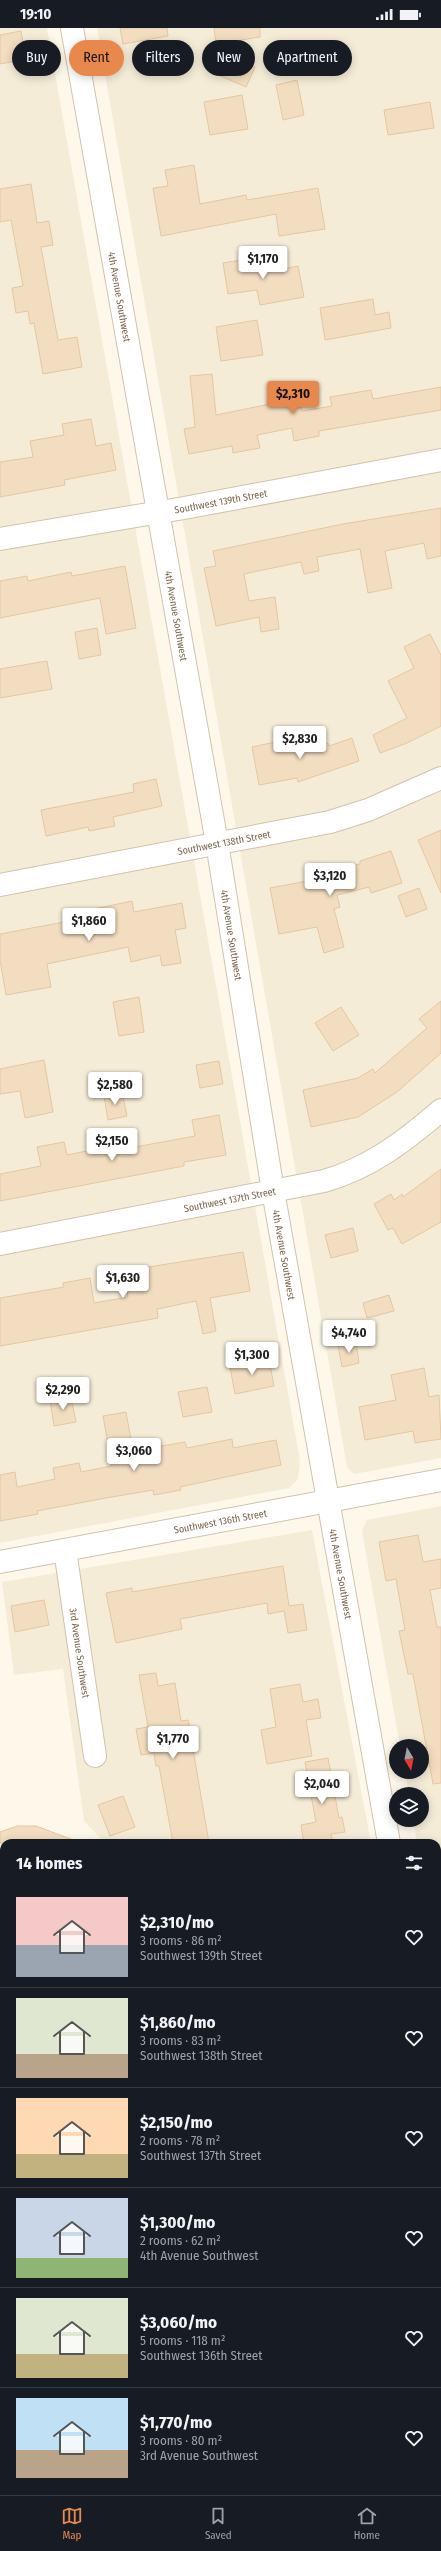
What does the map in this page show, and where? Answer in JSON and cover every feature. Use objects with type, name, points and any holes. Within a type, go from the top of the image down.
[{"type":"street","name":"4th Avenue Southwest","points":[[72,28],[217,843],[273,1190],[388,1839]]},
{"type":"street","name":"Southwest 139th Street","points":[[0,539],[158,513],[441,460]]},
{"type":"street","name":"Southwest 138th Street","points":[[0,885],[338,819],[368,810],[441,778]]},
{"type":"street","name":"Southwest 137th Street","points":[[0,1244],[324,1181],[348,1174],[372,1163],[415,1132],[441,1110]]},
{"type":"street","name":"Southwest 136th Street","points":[[0,1562],[441,1480]]},
{"type":"street","name":"3rd Avenue Southwest","points":[[65,1550],[95,1756]]},
{"type":"shaded area","points":[[0,28],[47,28],[49,40],[12,40],[12,76],[55,76],[300,1461],[298,1479],[289,1488],[0,1543]]},
{"type":"shaded area","points":[[97,28],[441,28],[441,1458],[354,1474],[347,1467],[105,76],[124,76],[124,40],[99,40]]},
{"type":"shaded area","points":[[441,1506],[441,1839],[416,1839],[414,1827],[429,1827],[429,1787],[408,1787],[406,1779],[429,1779],[429,1739],[399,1739],[362,1531],[367,1520]]},
{"type":"shaded area","points":[[312,1530],[370,1839],[101,1839],[84,1821],[63,1669],[14,1675],[2,1582]]},
{"type":"building","points":[[120,28],[167,28],[168,36],[146,40],[132,40],[132,42],[124,44],[124,40],[122,40]]},
{"type":"building","points":[[214,28],[260,28],[260,37],[241,40],[216,40]]},
{"type":"building","points":[[21,31],[23,40],[12,40],[12,62],[0,64],[0,35]]},
{"type":"building","points":[[221,76],[251,76],[246,87]]},
{"type":"building","points":[[297,80],[304,115],[283,120],[276,85]]},
{"type":"building","points":[[242,95],[248,129],[210,135],[204,102]]},
{"type":"building","points":[[430,102],[434,128],[388,135],[384,110]]},
{"type":"building","points":[[194,165],[200,204],[246,195],[247,200],[318,188],[325,229],[279,236],[276,214],[161,236],[153,188],[168,186],[165,170]]},
{"type":"building","points":[[31,184],[37,223],[49,221],[53,245],[41,247],[58,340],[77,337],[82,367],[43,374],[34,323],[30,324],[28,311],[16,313],[12,288],[23,286],[11,220],[0,222],[0,189]]},
{"type":"building","points":[[267,256],[269,272],[298,266],[304,297],[260,305],[257,290],[228,294],[223,263]]},
{"type":"building","points":[[373,299],[375,315],[389,312],[391,328],[325,340],[320,308]]},
{"type":"building","points":[[257,320],[263,355],[221,361],[216,327]]},
{"type":"building","points":[[212,374],[216,415],[275,403],[272,387],[298,383],[302,411],[332,406],[330,397],[371,390],[373,399],[441,387],[441,410],[319,431],[319,436],[294,441],[292,428],[257,435],[260,448],[233,453],[232,446],[189,454],[184,429],[195,427],[190,376]]},
{"type":"building","points":[[91,419],[96,446],[111,443],[116,470],[64,480],[65,485],[0,497],[0,462],[33,457],[30,441],[64,435],[62,424]]},
{"type":"building","points":[[441,508],[441,556],[427,559],[424,543],[385,551],[392,588],[368,593],[360,549],[317,557],[319,571],[304,574],[301,562],[244,574],[249,601],[275,597],[279,629],[261,632],[259,617],[216,626],[204,568],[216,566],[213,551],[343,524]]},
{"type":"building","points":[[125,566],[136,628],[106,634],[100,598],[0,618],[0,581],[27,576],[28,581],[71,572],[72,576]]},
{"type":"building","points":[[97,628],[101,655],[79,659],[75,632]]},
{"type":"building","points":[[430,634],[441,655],[441,726],[407,743],[380,753],[373,735],[407,718],[388,681],[414,668],[404,647]]},
{"type":"building","points":[[47,661],[52,689],[0,698],[0,669]]},
{"type":"building","points":[[298,738],[302,751],[328,743],[329,746],[352,738],[359,761],[298,782],[297,778],[259,785],[252,747],[280,741],[280,744]]},
{"type":"building","points":[[156,779],[162,806],[113,817],[115,826],[89,831],[88,827],[46,836],[41,810],[134,792],[133,784]]},
{"type":"building","points":[[441,830],[441,893],[418,840]]},
{"type":"building","points":[[391,851],[402,883],[371,893],[369,887],[337,895],[340,907],[334,909],[344,947],[324,953],[317,927],[279,934],[270,888],[318,879],[317,875],[360,864],[360,861]]},
{"type":"building","points":[[419,888],[427,909],[406,917],[398,896]]},
{"type":"building","points":[[132,901],[134,912],[182,903],[186,928],[175,930],[181,963],[162,966],[160,955],[131,962],[128,947],[47,964],[51,987],[6,995],[0,960],[0,934],[96,916],[94,909]]},
{"type":"building","points":[[139,997],[144,1032],[119,1036],[113,1002]]},
{"type":"building","points":[[441,1001],[441,1053],[397,1092],[358,1117],[311,1127],[303,1090],[358,1078],[373,1069],[375,1073],[427,1028],[419,1019]]},
{"type":"building","points":[[341,1007],[359,1035],[333,1051],[315,1023]]},
{"type":"building","points":[[44,1060],[53,1112],[25,1118],[20,1091],[0,1094],[0,1069]]},
{"type":"building","points":[[219,1061],[223,1084],[200,1088],[196,1065]]},
{"type":"building","points":[[122,1092],[127,1116],[108,1120],[104,1096]]},
{"type":"building","points":[[219,1115],[226,1155],[184,1162],[184,1166],[0,1201],[0,1174],[41,1166],[37,1147],[64,1142],[67,1155],[118,1145],[119,1150],[195,1136],[192,1120]]},
{"type":"building","points":[[441,1169],[441,1222],[402,1244],[393,1228],[388,1230],[374,1204],[391,1194],[394,1200],[402,1194],[403,1197]]},
{"type":"building","points":[[353,1228],[358,1251],[331,1258],[325,1235]]},
{"type":"building","points":[[243,1252],[250,1291],[210,1298],[216,1331],[203,1334],[196,1301],[157,1309],[158,1318],[0,1346],[0,1298],[64,1287],[63,1283],[90,1278],[94,1303],[128,1297],[123,1271]]},
{"type":"building","points":[[389,1295],[394,1311],[367,1318],[363,1303]]},
{"type":"building","points":[[356,1342],[359,1363],[342,1367],[338,1345]]},
{"type":"building","points":[[269,1359],[274,1386],[235,1394],[230,1367]]},
{"type":"building","points":[[424,1368],[429,1397],[439,1395],[441,1439],[415,1443],[413,1431],[365,1440],[359,1407],[396,1400],[391,1375]]},
{"type":"building","points":[[207,1387],[212,1412],[183,1417],[178,1392]]},
{"type":"building","points":[[71,1397],[76,1422],[54,1426],[50,1400]]},
{"type":"building","points":[[126,1412],[133,1451],[185,1442],[187,1448],[232,1439],[233,1448],[276,1440],[281,1465],[180,1487],[181,1490],[154,1495],[153,1490],[106,1498],[37,1511],[38,1514],[0,1521],[0,1475],[15,1472],[17,1487],[55,1479],[53,1468],[79,1463],[81,1472],[112,1466],[103,1416]]},
{"type":"building","points":[[418,1535],[423,1562],[441,1559],[441,1588],[430,1590],[437,1627],[441,1627],[441,1783],[433,1784],[429,1762],[429,1739],[425,1739],[413,1674],[408,1674],[399,1631],[405,1630],[396,1579],[386,1581],[379,1542]]},
{"type":"building","points":[[283,1566],[289,1606],[303,1604],[307,1630],[288,1633],[284,1611],[268,1614],[267,1603],[180,1619],[182,1629],[116,1643],[106,1593],[132,1588],[132,1592]]},
{"type":"building","points":[[44,1600],[49,1625],[15,1632],[11,1606]]},
{"type":"building","points":[[156,1673],[158,1686],[175,1683],[181,1721],[188,1720],[208,1839],[172,1839],[159,1766],[156,1766],[154,1753],[141,1755],[136,1729],[148,1727],[139,1675]]},
{"type":"building","points":[[300,1684],[303,1702],[318,1699],[321,1718],[306,1720],[312,1756],[267,1764],[261,1730],[276,1727],[270,1689]]},
{"type":"building","points":[[328,1758],[339,1818],[342,1817],[345,1832],[331,1834],[332,1839],[303,1839],[301,1825],[316,1822],[305,1762]]},
{"type":"building","points":[[123,1796],[135,1827],[110,1836],[98,1805]]},
{"type":"building","points":[[17,1826],[36,1826],[71,1839],[0,1839],[0,1832]]}]
